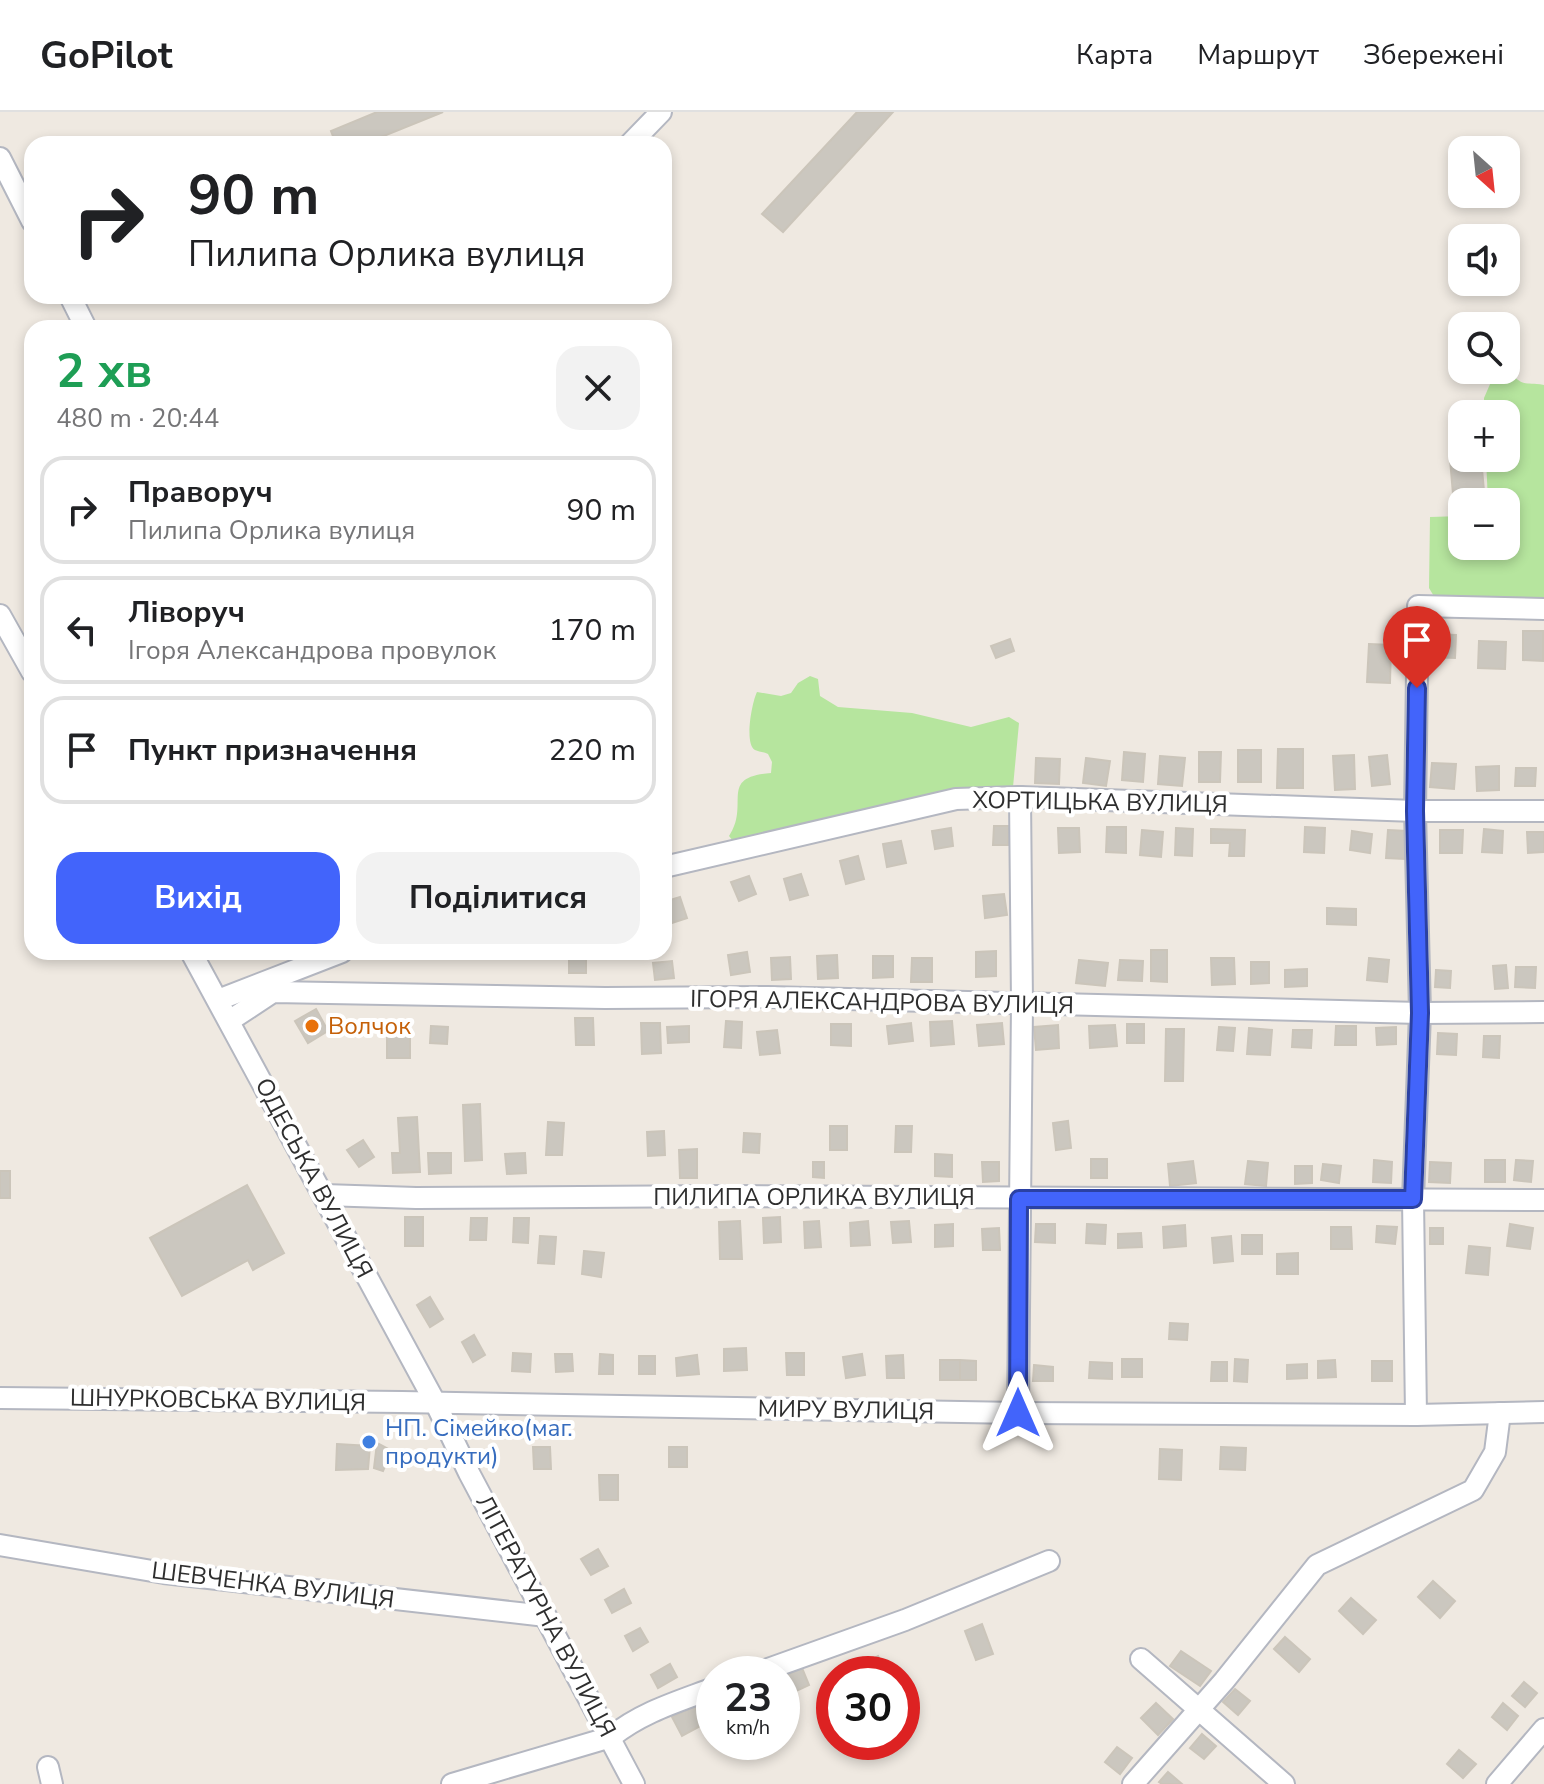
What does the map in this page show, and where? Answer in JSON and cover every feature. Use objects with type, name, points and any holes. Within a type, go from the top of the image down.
[{"type":"street","points":[[638,136],[661,112]]},
{"type":"street","points":[[0,158],[24,205]]},
{"type":"street","points":[[1416,1415],[1413,1199],[1420,1013],[1415,811],[1418,606],[1544,609]]},
{"type":"street","points":[[0,615],[24,658]]},
{"type":"street","points":[[1018,1413],[1022,1004],[1020,797]]},
{"type":"street","name":"ХОРТИЦЬКА ВУЛИЦЯ","points":[[672,865],[956,799],[1020,797],[1415,811],[1544,811]]},
{"type":"street","name":"ОДЕСЬКА ВУЛИЦЯ","points":[[196,960],[436,1404]]},
{"type":"street","points":[[218,1000],[321,960]]},
{"type":"street","name":"ІГОРЯ АЛЕКСАНДРОВА ВУЛИЦЯ","points":[[229,1021],[273,992],[605,998],[768,997],[1420,1013],[1544,1012]]},
{"type":"street","name":"ПИЛИПА ОРЛИКА ВУЛИЦЯ","points":[[324,1195],[416,1198],[1544,1200]]},
{"type":"street","name":"ШНУРКОВСЬКА ВУЛИЦЯ","points":[[0,1398],[436,1404]]},
{"type":"street","name":"МИРУ ВУЛИЦЯ","points":[[436,1404],[1018,1413],[1416,1415],[1544,1412]]},
{"type":"street","name":"ЛІТЕРАТУРНА ВУЛИЦЯ","points":[[436,1404],[469,1473],[634,1784]]},
{"type":"street","points":[[1133,1784],[1198,1711],[1317,1565],[1473,1490],[1495,1452],[1500,1413]]},
{"type":"street","name":"ШЕВЧЕНКА ВУЛИЦЯ","points":[[0,1545],[164,1573],[546,1616]]},
{"type":"street","points":[[800,1658],[905,1620],[1049,1561]]},
{"type":"street","points":[[1141,1659],[1284,1784]]},
{"type":"street","points":[[452,1784],[611,1737],[631,1721],[696,1694]]},
{"type":"street","points":[[1497,1784],[1544,1729]]},
{"type":"green space","points":[[1520,381],[1544,385],[1544,599],[1435,598],[1429,588],[1430,517],[1448,516],[1448,560],[1520,560],[1520,488],[1487,488],[1487,472],[1520,472],[1520,400],[1484,398],[1490,384],[1520,384]]},
{"type":"green space","points":[[810,676],[818,679],[820,696],[838,707],[912,713],[971,727],[1009,717],[1019,723],[1013,787],[1006,793],[734,842],[729,836],[735,824],[740,786],[745,780],[771,773],[772,762],[768,754],[755,750],[750,740],[751,713],[757,692],[781,696],[791,693],[798,683]]},
{"type":"building","points":[[377,112],[443,112],[384,136],[333,136],[331,131]]},
{"type":"building","points":[[857,112],[893,112],[783,232],[762,214]]},
{"type":"building","points":[[1451,472],[1482,472],[1484,488],[1452,488]]},
{"type":"building","points":[[1523,631],[1543,631],[1543,661],[1523,660]]},
{"type":"building","points":[[1429,634],[1456,635],[1455,658],[1428,657]]},
{"type":"building","points":[[1010,639],[1014,651],[996,658],[991,646]]},
{"type":"building","points":[[1479,641],[1506,642],[1505,669],[1478,668]]},
{"type":"building","points":[[1369,644],[1391,645],[1390,683],[1367,682]]},
{"type":"building","points":[[1278,749],[1303,749],[1303,788],[1277,788]]},
{"type":"building","points":[[1238,750],[1261,750],[1261,782],[1238,782]]},
{"type":"building","points":[[1124,752],[1145,754],[1143,782],[1122,780]]},
{"type":"building","points":[[1199,752],[1221,752],[1220,782],[1199,782]]},
{"type":"building","points":[[1354,755],[1355,789],[1335,790],[1333,756]]},
{"type":"building","points":[[1387,755],[1390,784],[1372,786],[1369,757]]},
{"type":"building","points":[[1160,756],[1185,758],[1182,786],[1158,784]]},
{"type":"building","points":[[1036,758],[1060,759],[1059,784],[1035,783]]},
{"type":"building","points":[[1086,758],[1110,761],[1106,786],[1083,783]]},
{"type":"building","points":[[1432,763],[1456,764],[1454,789],[1430,787]]},
{"type":"building","points":[[1499,766],[1499,790],[1477,791],[1476,767]]},
{"type":"building","points":[[1516,768],[1536,768],[1535,786],[1515,786]]},
{"type":"building","points":[[994,826],[1009,826],[1008,845],[993,845]]},
{"type":"building","points":[[1107,827],[1126,827],[1126,853],[1106,852]]},
{"type":"building","points":[[1305,827],[1325,828],[1324,853],[1304,852]]},
{"type":"building","points":[[951,828],[953,846],[935,849],[932,831]]},
{"type":"building","points":[[1058,828],[1079,828],[1080,852],[1059,853]]},
{"type":"building","points":[[1176,828],[1193,829],[1192,856],[1175,855]]},
{"type":"building","points":[[1211,829],[1245,830],[1244,856],[1229,856],[1230,843],[1211,843]]},
{"type":"building","points":[[1484,829],[1503,831],[1502,853],[1482,852]]},
{"type":"building","points":[[1142,830],[1163,832],[1161,857],[1140,855]]},
{"type":"building","points":[[1388,830],[1407,831],[1405,859],[1386,858]]},
{"type":"building","points":[[1440,830],[1463,830],[1462,853],[1440,853]]},
{"type":"building","points":[[1352,831],[1372,834],[1370,853],[1350,850]]},
{"type":"building","points":[[1527,832],[1544,832],[1544,852],[1528,853]]},
{"type":"building","points":[[901,841],[906,863],[887,867],[883,844]]},
{"type":"building","points":[[858,856],[864,879],[846,884],[840,861]]},
{"type":"building","points":[[801,874],[808,895],[790,900],[784,879]]},
{"type":"building","points":[[749,876],[756,894],[739,901],[731,882]]},
{"type":"building","points":[[1004,894],[1007,915],[985,918],[983,896]]},
{"type":"building","points":[[680,897],[687,918],[672,923],[672,900]]},
{"type":"building","points":[[1327,908],[1356,909],[1356,925],[1327,924]]},
{"type":"building","points":[[1151,950],[1167,950],[1167,982],[1151,981]]},
{"type":"building","points":[[996,951],[996,976],[976,977],[976,952]]},
{"type":"building","points":[[747,952],[750,972],[731,975],[728,955]]},
{"type":"building","points":[[837,955],[838,978],[818,979],[817,956]]},
{"type":"building","points":[[873,956],[893,956],[893,977],[873,978]]},
{"type":"building","points":[[790,957],[791,979],[772,980],[771,958]]},
{"type":"building","points":[[912,958],[932,958],[932,982],[911,982]]},
{"type":"building","points":[[1211,958],[1234,958],[1235,984],[1212,985]]},
{"type":"building","points":[[1369,958],[1389,960],[1387,982],[1367,980]]},
{"type":"building","points":[[569,960],[586,960],[586,973],[569,973]]},
{"type":"building","points":[[1079,960],[1108,963],[1105,986],[1076,983]]},
{"type":"building","points":[[1120,960],[1143,961],[1142,981],[1118,980]]},
{"type":"building","points":[[672,961],[674,978],[655,980],[653,963]]},
{"type":"building","points":[[1251,962],[1269,962],[1269,983],[1251,984]]},
{"type":"building","points":[[1506,965],[1508,988],[1495,989],[1493,966]]},
{"type":"building","points":[[1516,967],[1536,967],[1535,988],[1515,987]]},
{"type":"building","points":[[1307,969],[1307,986],[1285,987],[1285,970]]},
{"type":"building","points":[[1436,970],[1451,971],[1450,988],[1435,987]]},
{"type":"building","name":"Волчок","points":[[316,1009],[328,1031],[308,1043],[295,1021]]},
{"type":"building","points":[[575,1018],[593,1018],[594,1045],[576,1045]]},
{"type":"building","points":[[726,1021],[742,1022],[741,1048],[724,1047]]},
{"type":"building","points":[[952,1021],[954,1044],[931,1046],[930,1022]]},
{"type":"building","points":[[641,1023],[660,1023],[661,1053],[642,1054]]},
{"type":"building","points":[[911,1023],[913,1041],[889,1044],[887,1026]]},
{"type":"building","points":[[1002,1023],[1004,1044],[979,1046],[977,1025]]},
{"type":"building","points":[[387,1024],[410,1024],[410,1058],[387,1058]]},
{"type":"building","points":[[831,1024],[851,1024],[851,1046],[831,1045]]},
{"type":"building","points":[[1127,1024],[1144,1024],[1144,1043],[1127,1043]]},
{"type":"building","points":[[1058,1025],[1059,1048],[1036,1050],[1034,1027]]},
{"type":"building","points":[[1115,1025],[1117,1046],[1090,1048],[1089,1026]]},
{"type":"building","points":[[431,1026],[448,1027],[447,1044],[430,1043]]},
{"type":"building","points":[[689,1026],[689,1042],[668,1043],[667,1027]]},
{"type":"building","points":[[1336,1026],[1356,1026],[1356,1045],[1335,1045]]},
{"type":"building","points":[[1219,1027],[1235,1028],[1233,1051],[1217,1050]]},
{"type":"building","points":[[1396,1027],[1396,1044],[1377,1045],[1376,1028]]},
{"type":"building","points":[[1249,1028],[1272,1030],[1270,1055],[1247,1054]]},
{"type":"building","points":[[1166,1029],[1184,1029],[1183,1081],[1165,1081]]},
{"type":"building","points":[[777,1030],[780,1053],[760,1055],[757,1032]]},
{"type":"building","points":[[1293,1030],[1312,1030],[1311,1048],[1292,1047]]},
{"type":"building","points":[[1438,1033],[1457,1034],[1456,1055],[1437,1054]]},
{"type":"building","points":[[1484,1036],[1500,1036],[1499,1058],[1483,1057]]},
{"type":"building","points":[[480,1104],[482,1160],[465,1161],[463,1105]]},
{"type":"building","points":[[417,1117],[420,1172],[393,1173],[392,1153],[400,1153],[398,1118]]},
{"type":"building","points":[[1068,1121],[1071,1148],[1056,1150],[1053,1123]]},
{"type":"building","points":[[548,1122],[564,1123],[562,1155],[546,1155]]},
{"type":"building","points":[[830,1126],[847,1126],[847,1150],[830,1150]]},
{"type":"building","points":[[896,1126],[912,1126],[911,1152],[895,1152]]},
{"type":"building","points":[[664,1131],[665,1155],[648,1156],[647,1132]]},
{"type":"building","points":[[744,1133],[760,1134],[759,1153],[743,1152]]},
{"type":"building","points":[[363,1140],[374,1157],[359,1167],[347,1150]]},
{"type":"building","points":[[697,1149],[697,1178],[680,1178],[679,1150]]},
{"type":"building","points":[[428,1153],[451,1153],[451,1173],[429,1174]]},
{"type":"building","points":[[525,1153],[526,1173],[507,1174],[505,1154]]},
{"type":"building","points":[[935,1154],[952,1155],[952,1177],[935,1176]]},
{"type":"building","points":[[1091,1159],[1107,1159],[1107,1178],[1091,1178]]},
{"type":"building","points":[[1374,1160],[1392,1162],[1391,1183],[1373,1182]]},
{"type":"building","points":[[1485,1160],[1505,1160],[1505,1182],[1485,1182]]},
{"type":"building","points":[[1516,1160],[1533,1161],[1531,1182],[1514,1180]]},
{"type":"building","points":[[1193,1161],[1196,1183],[1170,1186],[1168,1164]]},
{"type":"building","points":[[1248,1161],[1268,1163],[1266,1186],[1245,1184]]},
{"type":"building","points":[[813,1162],[824,1162],[824,1178],[813,1177]]},
{"type":"building","points":[[982,1162],[999,1162],[999,1181],[983,1182]]},
{"type":"building","points":[[1430,1162],[1451,1163],[1450,1183],[1429,1182]]},
{"type":"building","points":[[1323,1164],[1341,1166],[1339,1183],[1321,1180]]},
{"type":"building","points":[[1295,1166],[1312,1166],[1312,1183],[1295,1184]]},
{"type":"building","points":[[0,1171],[10,1171],[10,1198],[0,1198]]},
{"type":"building","points":[[247,1185],[284,1253],[253,1270],[248,1260],[182,1296],[150,1238]]},
{"type":"building","points":[[405,1217],[423,1217],[423,1246],[405,1246]]},
{"type":"building","points":[[780,1217],[781,1242],[764,1243],[763,1218]]},
{"type":"building","points":[[471,1218],[487,1218],[486,1240],[470,1240]]},
{"type":"building","points":[[514,1218],[529,1218],[528,1243],[513,1242]]},
{"type":"building","points":[[740,1221],[742,1259],[720,1259],[719,1222]]},
{"type":"building","points":[[819,1221],[821,1247],[805,1248],[804,1222]]},
{"type":"building","points":[[868,1221],[870,1245],[851,1246],[850,1223]]},
{"type":"building","points":[[909,1221],[911,1242],[893,1243],[891,1222]]},
{"type":"building","points":[[953,1224],[953,1246],[935,1247],[935,1225]]},
{"type":"building","points":[[1036,1224],[1055,1224],[1055,1243],[1035,1242]]},
{"type":"building","points":[[1087,1224],[1106,1225],[1105,1244],[1086,1243]]},
{"type":"building","points":[[1510,1224],[1533,1228],[1530,1249],[1507,1246]]},
{"type":"building","points":[[1185,1225],[1186,1246],[1164,1248],[1163,1227]]},
{"type":"building","points":[[1377,1226],[1397,1227],[1395,1244],[1376,1242]]},
{"type":"building","points":[[1331,1227],[1351,1227],[1352,1249],[1331,1249]]},
{"type":"building","points":[[999,1228],[1000,1250],[983,1250],[982,1229]]},
{"type":"building","points":[[1430,1228],[1443,1228],[1443,1244],[1430,1244]]},
{"type":"building","points":[[1141,1233],[1142,1247],[1118,1248],[1118,1234]]},
{"type":"building","points":[[1242,1235],[1262,1235],[1262,1254],[1242,1254]]},
{"type":"building","points":[[540,1236],[556,1237],[554,1264],[538,1263]]},
{"type":"building","points":[[1231,1236],[1233,1261],[1214,1263],[1212,1238]]},
{"type":"building","points":[[1469,1246],[1490,1248],[1488,1275],[1466,1273]]},
{"type":"building","points":[[584,1251],[604,1253],[601,1277],[582,1274]]},
{"type":"building","points":[[1298,1253],[1298,1274],[1277,1274],[1277,1254]]},
{"type":"building","points":[[430,1297],[443,1319],[430,1327],[417,1305]]},
{"type":"building","points":[[1170,1323],[1188,1324],[1187,1340],[1169,1339]]},
{"type":"building","points":[[474,1335],[485,1355],[473,1362],[462,1342]]},
{"type":"building","points":[[746,1348],[747,1370],[724,1371],[724,1349]]},
{"type":"building","points":[[513,1353],[531,1354],[530,1372],[512,1371]]},
{"type":"building","points":[[786,1353],[804,1353],[804,1375],[787,1375]]},
{"type":"building","points":[[555,1354],[572,1354],[573,1371],[556,1372]]},
{"type":"building","points":[[600,1354],[613,1355],[613,1374],[599,1374]]},
{"type":"building","points":[[862,1354],[865,1375],[846,1378],[843,1357]]},
{"type":"building","points":[[697,1355],[699,1374],[677,1376],[676,1358]]},
{"type":"building","points":[[903,1355],[904,1378],[887,1378],[886,1356]]},
{"type":"building","points":[[639,1356],[655,1356],[655,1374],[639,1374]]},
{"type":"building","points":[[1122,1359],[1142,1359],[1142,1377],[1122,1377]]},
{"type":"building","points":[[1235,1359],[1248,1360],[1247,1382],[1234,1381]]},
{"type":"building","points":[[940,1360],[960,1360],[960,1380],[940,1380]]},
{"type":"building","points":[[960,1360],[976,1361],[976,1380],[960,1380]]},
{"type":"building","points":[[1335,1360],[1336,1377],[1318,1378],[1318,1361]]},
{"type":"building","points":[[1372,1361],[1392,1361],[1392,1381],[1372,1381]]},
{"type":"building","points":[[1090,1362],[1112,1363],[1112,1379],[1089,1378]]},
{"type":"building","points":[[1212,1362],[1227,1362],[1227,1381],[1211,1381]]},
{"type":"building","points":[[1307,1364],[1307,1378],[1287,1379],[1287,1365]]},
{"type":"building","points":[[1034,1365],[1053,1367],[1053,1381],[1033,1381]]},
{"type":"building","points":[[377,1443],[392,1451],[383,1471],[374,1468]]},
{"type":"building","points":[[337,1444],[370,1446],[368,1469],[336,1470]]},
{"type":"building","points":[[533,1447],[550,1447],[551,1469],[534,1469]]},
{"type":"building","points":[[669,1447],[687,1447],[687,1467],[669,1467]]},
{"type":"building","points":[[1221,1447],[1246,1448],[1245,1470],[1220,1469]]},
{"type":"building","points":[[1160,1449],[1182,1450],[1181,1480],[1159,1479]]},
{"type":"building","points":[[599,1475],[618,1475],[618,1500],[600,1500]]},
{"type":"building","points":[[598,1549],[608,1566],[591,1575],[581,1559]]},
{"type":"building","points":[[1433,1581],[1455,1601],[1440,1618],[1418,1597]]},
{"type":"building","points":[[624,1589],[631,1603],[612,1613],[605,1600]]},
{"type":"building","points":[[1351,1598],[1376,1620],[1363,1634],[1339,1611]]},
{"type":"building","points":[[982,1624],[993,1654],[976,1660],[965,1631]]},
{"type":"building","points":[[640,1628],[648,1642],[633,1651],[625,1636]]},
{"type":"building","points":[[1285,1637],[1310,1659],[1299,1672],[1274,1649]]},
{"type":"building","points":[[1181,1651],[1211,1671],[1200,1686],[1170,1666]]},
{"type":"building","points":[[670,1664],[677,1677],[658,1688],[651,1675]]},
{"type":"building","points":[[800,1669],[809,1685],[800,1689]]},
{"type":"building","points":[[1524,1682],[1537,1693],[1525,1707],[1512,1696]]},
{"type":"building","points":[[1235,1689],[1250,1701],[1238,1715],[1223,1702]]},
{"type":"building","points":[[1156,1703],[1173,1719],[1158,1735],[1141,1718]]},
{"type":"building","points":[[1503,1703],[1518,1716],[1507,1730],[1492,1717]]},
{"type":"building","points":[[695,1706],[696,1728],[682,1736],[672,1717]]},
{"type":"building","points":[[1202,1734],[1216,1746],[1204,1759],[1190,1748]]},
{"type":"building","points":[[1117,1747],[1132,1758],[1120,1774],[1105,1762]]},
{"type":"building","points":[[1459,1750],[1476,1764],[1463,1778],[1447,1764]]},
{"type":"building","points":[[1168,1772],[1182,1784],[1159,1782]]},
{"type":"place","name":"Волчок","points":[[312,1026]]},
{"type":"place","name":"НП. Сімейко(маг. продукти)","points":[[369,1442]]},
{"type":"route","points":[[1018,1413],[1019,1199],[1413,1199],[1420,1013],[1415,811],[1417,688]]}]
